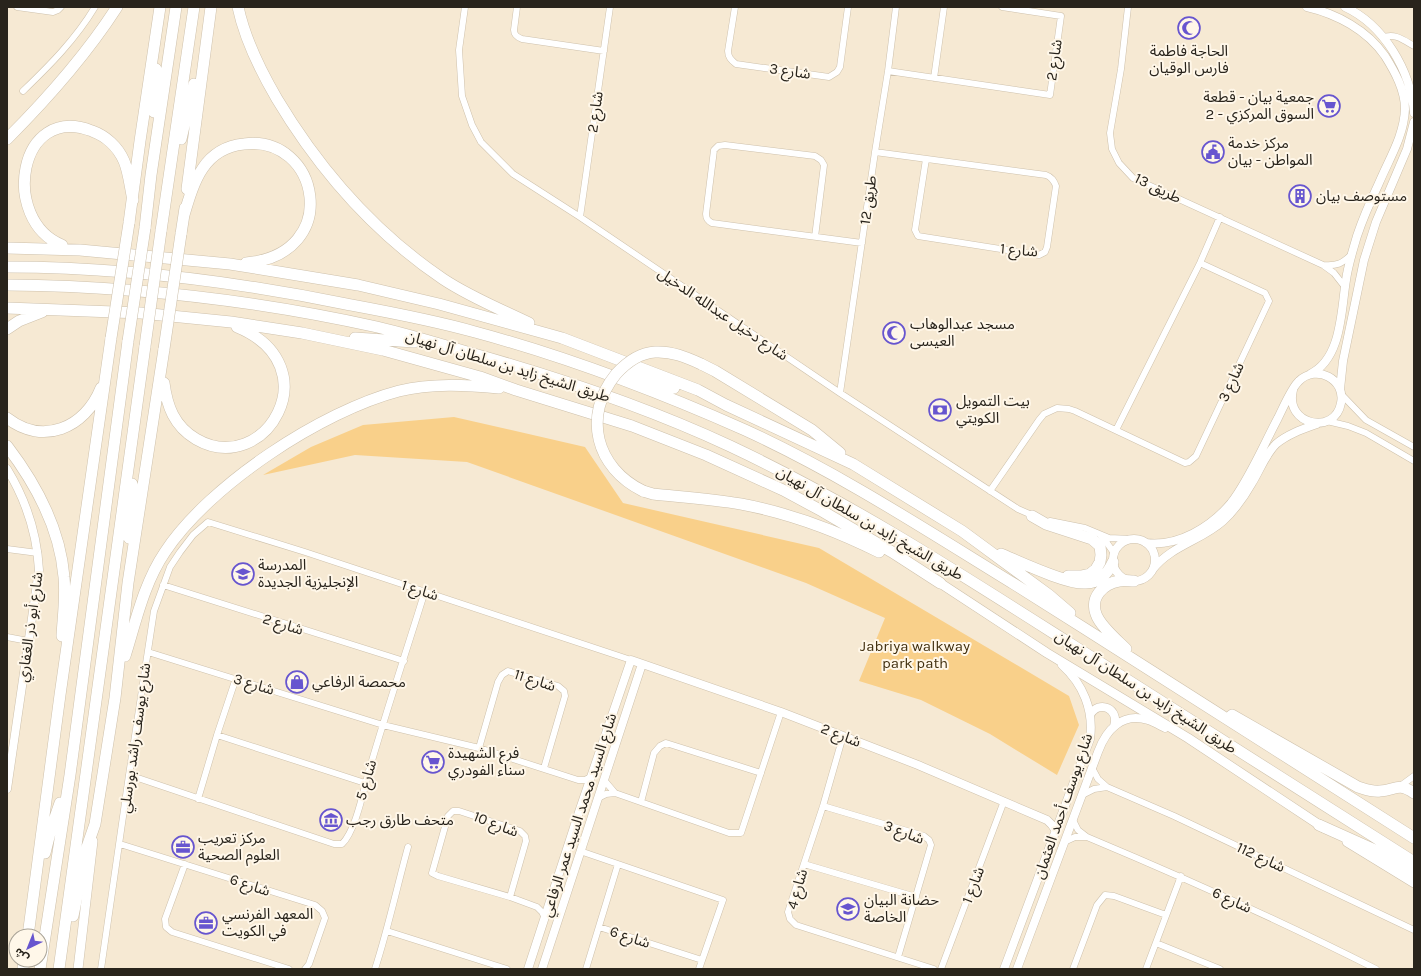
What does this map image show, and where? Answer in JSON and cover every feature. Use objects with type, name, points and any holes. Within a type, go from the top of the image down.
[{"type":"highway","points":[[7,139],[44,101],[80,60],[117,7]]},
{"type":"highway","points":[[40,969],[70,775],[128,341],[176,7]]},
{"type":"highway","points":[[59,969],[161,231],[194,7]]},
{"type":"highway","points":[[171,166],[190,107],[210,7]]},
{"type":"highway","points":[[62,944],[72,927],[87,846],[95,824],[117,682],[128,583],[162,369],[184,215],[210,7]]},
{"type":"highway","points":[[238,7],[255,57],[287,116],[325,169],[367,216],[410,255],[454,286],[486,303],[562,338],[698,390],[726,405],[853,464],[943,519],[986,548],[1049,595],[1086,629]]},
{"type":"highway","points":[[151,175],[160,11]]},
{"type":"highway","points":[[29,928],[60,695],[160,11]]},
{"type":"highway","points":[[15,168],[24,151],[32,142],[44,133],[66,127],[84,128],[103,137],[111,143],[121,155],[126,166],[133,200]]},
{"type":"highway","points":[[184,215],[192,187],[201,170],[212,157],[226,148],[247,143],[263,144],[280,151],[296,163],[306,181],[310,196],[308,220],[301,236],[286,250],[272,258],[257,262],[230,264]]},
{"type":"highway","points":[[20,214],[31,228],[44,238],[80,250]]},
{"type":"highway","points":[[7,248],[80,250],[230,264],[358,285],[439,304],[562,338]]},
{"type":"highway","name":"طريق الشيخ زايد بن سلطان آل نهيان","points":[[7,267],[81,268],[171,275],[271,289],[402,315],[472,331],[585,366],[658,394],[746,431],[822,469],[899,513],[1086,629],[1414,838]]},
{"type":"highway","name":"طريق الشيخ زايد بن سلطان آل نهيان","points":[[7,285],[51,285],[198,296],[261,305],[382,328],[544,374],[708,436],[797,479],[895,533],[1414,862]]},
{"type":"highway","points":[[7,308],[141,313],[222,321],[302,333],[383,350],[480,377],[516,390],[632,426],[706,455],[783,490],[822,511],[892,552],[940,583]]},
{"type":"highway","points":[[7,329],[19,321],[48,309]]},
{"type":"highway","points":[[162,369],[165,394],[170,410],[179,424],[192,436],[206,444],[224,447],[246,443],[261,434],[273,421],[282,404],[284,384],[280,368],[273,352],[261,340],[222,321]]},
{"type":"highway","points":[[302,333],[440,344]]},
{"type":"highway","points":[[853,464],[812,430],[721,375],[688,358],[666,352],[653,352],[642,355],[634,358],[620,369],[610,381],[597,418],[598,432],[606,458],[613,469],[622,478],[643,491],[653,494],[740,504],[792,517],[854,540],[940,583]]},
{"type":"highway","points":[[585,366],[638,376],[726,405]]},
{"type":"highway","points":[[7,418],[20,426],[39,431],[55,430],[70,425],[84,415],[92,406],[107,371]]},
{"type":"highway","points":[[117,682],[145,593],[150,580],[165,552],[183,528],[206,505],[237,478],[296,437],[329,419],[360,404],[400,391],[441,385],[475,386],[516,390]]},
{"type":"highway","points":[[7,446],[23,469],[42,502],[55,532],[60,552],[64,578],[60,695]]},
{"type":"highway","points":[[128,583],[132,498],[132,447]]},
{"type":"highway","points":[[1032,516],[1046,524],[1092,539],[1100,546],[1100,562],[1096,569],[1090,574],[1074,577],[1056,576]]},
{"type":"highway","points":[[986,548],[1056,576],[1083,584],[1093,582],[1105,574],[1110,568],[1114,558]]},
{"type":"highway","points":[[1134,581],[1118,581],[1106,585],[1097,595],[1094,608],[1096,615],[1107,630],[1127,650],[1152,671]]},
{"type":"highway","points":[[1173,685],[1245,722],[1358,787],[1379,791],[1399,787],[1406,788],[1414,792]]},
{"type":"highway","points":[[33,901],[51,829],[70,775]]},
{"type":"highway","points":[[1319,825],[1377,851],[1414,873]]},
{"type":"main road","points":[[940,583],[1047,653],[1188,738],[1319,825],[1414,883]]},
{"type":"main road","points":[[79,967],[95,824]]},
{"type":"street","points":[[17,7],[53,12],[61,7]]},
{"type":"street","points":[[23,91],[69,44],[95,7]]},
{"type":"street","name":"شارع دخيل عبدالله الدخيل","points":[[465,7],[459,50],[462,96],[472,125],[480,142],[513,174],[580,217],[840,393],[1023,512],[1032,516],[1085,528],[1098,534],[1120,539],[1132,539]]},
{"type":"street","points":[[517,7],[514,32],[517,37],[604,51]]},
{"type":"street","name":"شارع 2","points":[[580,217],[610,7]]},
{"type":"street","name":"شارع 3","points":[[735,7],[728,56],[736,64],[829,77],[837,72],[840,67],[848,7]]},
{"type":"street","name":"طريق 12","points":[[840,393],[888,71],[896,7]]},
{"type":"street","points":[[934,78],[944,7]]},
{"type":"street","name":"شارع 2","points":[[888,71],[1050,95],[1061,16],[1002,7]]},
{"type":"street","name":"طريق 13","points":[[1128,7],[1121,69],[1110,133],[1112,149],[1119,163],[1133,178],[1323,265],[1334,273],[1345,287]]},
{"type":"street","points":[[1146,543],[1164,544],[1184,538],[1205,526],[1230,503],[1245,481],[1293,390],[1300,380],[1317,371],[1325,363],[1337,337],[1345,287],[1357,236],[1366,211],[1398,140],[1403,124],[1405,108],[1403,94],[1398,79],[1381,51],[1368,36],[1340,18],[1307,7]]},
{"type":"street","points":[[1345,7],[1361,17],[1383,38],[1394,53],[1405,74],[1411,90],[1414,113]]},
{"type":"street","points":[[1383,38],[1392,35],[1414,46]]},
{"type":"street","points":[[1153,569],[1166,556],[1211,530],[1231,513],[1245,495],[1267,455],[1276,444],[1292,434],[1334,417],[1339,410],[1341,403],[1344,361],[1364,260],[1376,222],[1407,149],[1414,122]]},
{"type":"street","points":[[815,237],[824,165],[821,160],[815,156],[725,145],[720,145],[714,150],[706,214],[708,221],[712,223],[815,237],[862,243]]},
{"type":"street","name":"شارع 1","points":[[875,152],[1046,175],[1050,177],[1056,186],[1047,249],[1045,252],[1039,254],[918,236],[915,230],[926,159]]},
{"type":"street","points":[[1116,430],[1200,263],[1220,217]]},
{"type":"street","points":[[1323,265],[1335,266],[1353,253]]},
{"type":"street","name":"شارع 3","points":[[990,491],[1039,420],[1050,410],[1057,408],[1069,409],[1185,463],[1189,462],[1196,456],[1269,301],[1269,298],[1265,293],[1200,263]]},
{"type":"street","points":[[1310,374],[1319,373],[1328,376],[1335,381],[1341,392],[1366,420],[1414,447]]},
{"type":"street","points":[[1293,390],[1292,404],[1297,413],[1305,420],[1309,422],[1323,422],[1348,426],[1366,433],[1414,461]]},
{"type":"street","name":"شارع أبو ذر الغفاري","points":[[7,469],[15,482],[25,505],[33,529],[38,553],[38,570],[7,790]]},
{"type":"street","name":"شارع 1","points":[[208,522],[425,591],[630,660]]},
{"type":"street","name":"شارع يوسف راشد بورسلي","points":[[102,969],[154,611],[170,567],[193,536],[208,522]]},
{"type":"street","name":"شارع دخيل عبدالله الدخيل","points":[[1098,534],[1108,542],[1114,558]]},
{"type":"street","points":[[1132,539],[1142,540],[1146,543],[1153,550],[1155,555],[1155,565],[1148,577],[1134,581],[1122,577],[1116,570],[1114,558],[1123,542],[1132,539]]},
{"type":"street","points":[[7,549],[38,553]]},
{"type":"street","name":"شارع 2","points":[[163,585],[404,661]]},
{"type":"street","name":"شارع 5","points":[[129,775],[334,844],[342,844],[347,839],[354,827],[365,782],[425,591]]},
{"type":"street","points":[[7,637],[28,641]]},
{"type":"street","name":"شارع 3","points":[[148,652],[236,678],[383,725]]},
{"type":"street","name":"شارع يوسف أحمد العثمان","points":[[1004,969],[1088,745],[1091,726],[1085,697],[1076,680],[1063,665],[1047,653]]},
{"type":"street","name":"شارع 2","points":[[630,660],[781,712],[1048,820]]},
{"type":"street","name":"شارع السيد محمد السيد عمر الرفاعي","points":[[528,969],[630,660]]},
{"type":"street","name":"شارع السيد محمد السيد عمر الرفاعي","points":[[542,969],[642,664]]},
{"type":"street","name":"شارع 11","points":[[479,748],[498,682],[502,675],[508,671],[558,686],[564,691],[566,696],[544,768]]},
{"type":"street","points":[[198,799],[236,678]]},
{"type":"street","points":[[1090,716],[1096,708],[1108,708],[1114,714],[1114,726]]},
{"type":"street","points":[[598,798],[606,794],[615,793],[729,832],[741,833],[781,712]]},
{"type":"street","name":"شارع يوسف أحمد العثمان","points":[[1017,969],[1101,745],[1114,726],[1124,720],[1136,718],[1148,720],[1188,738]]},
{"type":"street","points":[[383,725],[479,748],[544,768],[578,780],[583,784],[586,790]]},
{"type":"street","points":[[217,735],[365,782]]},
{"type":"street","name":"شارع 4","points":[[843,736],[823,806],[788,912],[790,919],[796,925],[934,969]]},
{"type":"street","points":[[640,802],[654,753],[660,746],[666,743],[761,774]]},
{"type":"street","name":"شارع 112","points":[[1092,768],[1098,779],[1107,787],[1174,816],[1414,930]]},
{"type":"street","points":[[1399,787],[1414,776]]},
{"type":"street","points":[[578,780],[585,780],[591,777]]},
{"type":"street","points":[[604,780],[615,793]]},
{"type":"street","points":[[1082,796],[1094,789],[1107,787]]},
{"type":"street","name":"شارع 1","points":[[941,969],[1004,801]]},
{"type":"street","name":"شارع 3","points":[[823,806],[924,836],[929,840],[931,845],[898,957]]},
{"type":"street","name":"شارع 10","points":[[510,897],[526,841],[525,836],[520,831],[459,811],[453,811],[448,816],[432,873],[537,907]]},
{"type":"street","points":[[571,881],[565,882],[563,880],[581,825],[579,812]]},
{"type":"street","points":[[1048,820],[1054,820],[1061,817]]},
{"type":"street","points":[[1048,820],[1056,831]]},
{"type":"street","name":"شارع 6","points":[[1073,820],[1078,830],[1087,836],[1181,876],[1376,969]]},
{"type":"street","points":[[1064,842],[1075,837],[1087,836]]},
{"type":"street","name":"شارع 6","points":[[120,844],[315,905],[322,911],[325,918],[309,964],[305,969]]},
{"type":"street","points":[[375,969],[387,931],[399,876],[408,847]]},
{"type":"street","points":[[580,851],[723,900],[699,969]]},
{"type":"street","points":[[186,864],[165,919],[166,927],[172,932],[289,969]]},
{"type":"street","name":"شارع 6","points":[[618,864],[599,927],[702,960]]},
{"type":"street","points":[[804,864],[916,897]]},
{"type":"street","points":[[1146,969],[1181,876]]},
{"type":"street","points":[[542,969],[541,959],[561,895],[561,890],[558,889],[554,891]]},
{"type":"street","points":[[1073,969],[1098,905],[1105,895],[1114,896],[1166,915]]},
{"type":"street","points":[[537,907],[544,906],[550,902]]},
{"type":"street","points":[[537,907],[545,918]]},
{"type":"street","points":[[586,969],[599,927]]},
{"type":"street","points":[[387,931],[507,969]]},
{"type":"street","points":[[1156,942],[1220,969]]},
{"type":"street","points":[[486,969],[488,962]]},
{"type":"green space","name":"Jabriya walkway park path","points":[[454,417],[585,447],[623,503],[819,548],[1069,696],[1079,725],[1057,775],[990,734],[921,700],[859,681],[885,618],[806,583],[467,462],[355,455],[263,475],[311,447],[363,425]]},
{"type":"place","name":"الحاجة فاطمة فارس الوقيان","points":[[1189,28]]},
{"type":"place","name":"جمعية بيان - قطعة 2 - السوق المركزي","points":[[1329,106]]},
{"type":"place","name":"مركز خدمة المواطن - بيان","points":[[1213,152]]},
{"type":"place","name":"مستوصف بيان","points":[[1300,196]]},
{"type":"place","name":"مسجد عبدالوهاب العيسى","points":[[894,333]]},
{"type":"place","name":"بيت التمويل الكويتي","points":[[940,410]]},
{"type":"place","name":"المدرسة الإنجليزية الجديدة","points":[[243,574]]},
{"type":"place","name":"محمصة الرفاعي","points":[[297,682]]},
{"type":"place","name":"فرع الشهيدة سناء الفودري","points":[[433,762]]},
{"type":"place","name":"متحف طارق رجب","points":[[331,820]]},
{"type":"place","name":"مركز تعريب العلوم الصحية","points":[[183,847]]},
{"type":"place","name":"حضانة البيان الخاصة","points":[[848,909]]},
{"type":"place","name":"المعهد الفرنسي في الكويت","points":[[206,923]]}]
